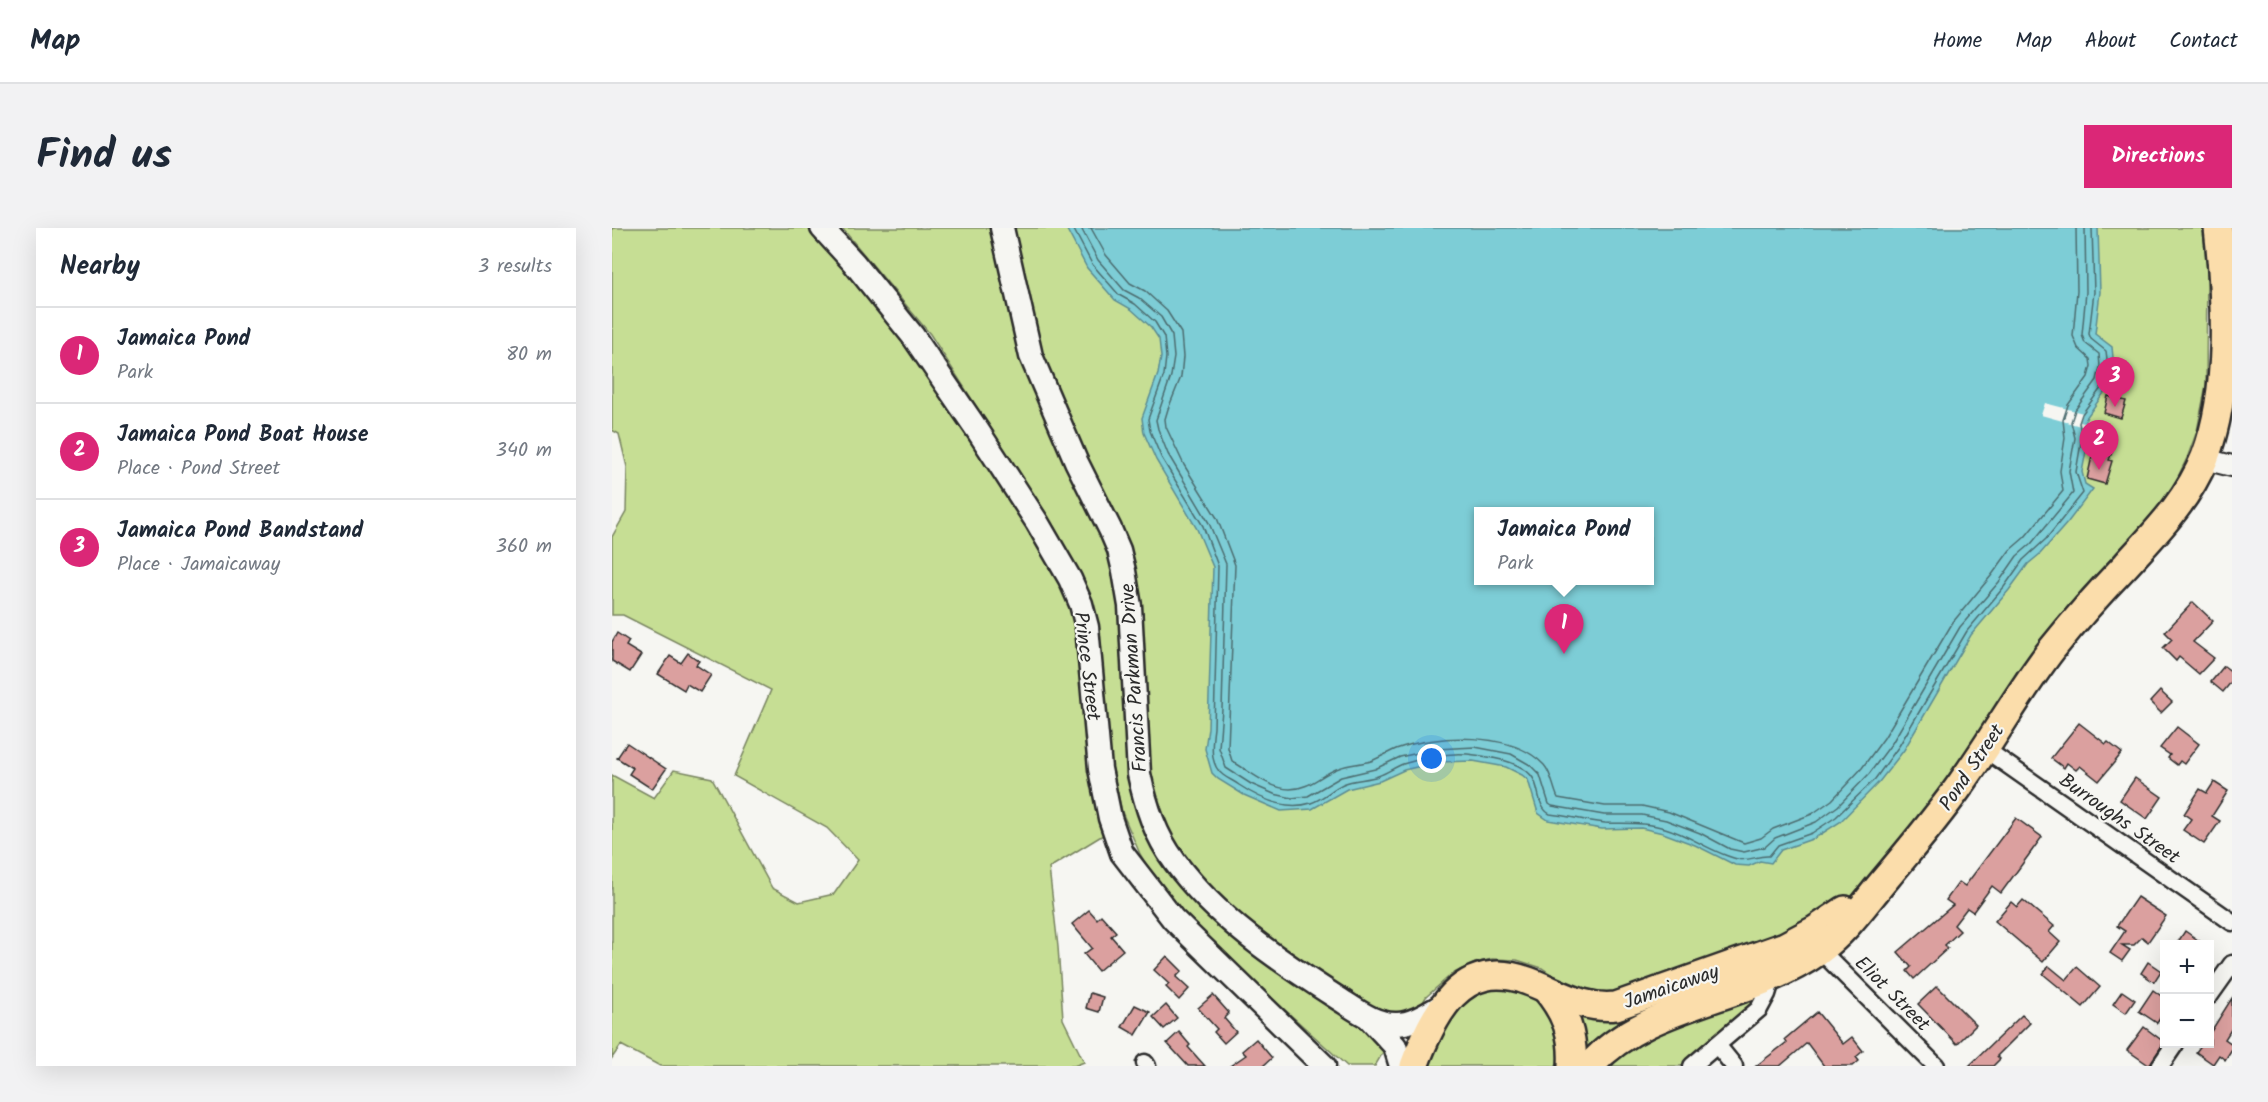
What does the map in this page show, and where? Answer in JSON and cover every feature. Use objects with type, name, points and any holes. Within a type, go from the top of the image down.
[{"type":"highway","points":[[2204,459],[2215,417],[2222,367],[2223,294],[2218,228]]},
{"type":"highway","name":"Pond Street","points":[[1772,978],[1820,950],[1850,924],[1940,813],[2021,692],[2057,643],[2177,508],[2204,459]]},
{"type":"highway","name":"Jamaicaway","points":[[1414,1066],[1427,1031],[1443,1005],[1467,984],[1491,976],[1514,977],[1589,1006],[1608,1007],[1631,1002],[1801,938],[1854,904],[1886,878]]},
{"type":"highway","name":"Jamaicaway","points":[[1590,1066],[1608,1047],[1635,1029],[1772,978]]},
{"type":"highway","points":[[1546,989],[1559,1005],[1569,1028],[1573,1048],[1572,1066]]},
{"type":"main road","name":"Prince Street","points":[[822,228],[854,263],[913,336],[1014,486],[1070,579],[1081,604],[1087,627],[1100,769],[1110,818],[1122,853],[1173,920],[1324,1066]]},
{"type":"main road","name":"Francis Parkman Drive","points":[[1002,228],[1031,356],[1076,461],[1110,529],[1121,561],[1130,606],[1139,774],[1144,800],[1157,832],[1187,876],[1231,920],[1278,957],[1364,1015],[1390,1040],[1397,1050],[1401,1066]]},
{"type":"main road","name":"Francis Parkman Drive","points":[[1364,1015],[1383,1022],[1398,1024],[1417,1018],[1443,1005]]},
{"type":"street","points":[[2204,459],[2232,466]]},
{"type":"street","name":"Burroughs Street","points":[[1984,749],[2232,922]]},
{"type":"street","name":"Eliot Street","points":[[1820,950],[1936,1066]]},
{"type":"street","points":[[2214,989],[2232,964]]},
{"type":"street","points":[[1692,1066],[1759,1010],[1772,978]]},
{"type":"street","points":[[1718,1045],[1734,1066]]},
{"type":"street","points":[[2160,1065],[2172,1048]]},
{"type":"green space","points":[[612,228],[809,228],[912,352],[1041,541],[1075,617],[1108,832],[1049,868],[1063,1019],[1084,1062],[1074,1066],[660,1066],[621,1045],[612,1058],[612,775],[654,798],[674,770],[712,778],[772,888],[799,902],[834,894],[858,860],[827,828],[734,776],[771,690],[623,615],[612,615],[612,537],[626,512],[627,467],[619,434],[612,430]]},
{"type":"green space","points":[[842,228],[2203,228],[2207,269],[2206,385],[2197,431],[2172,489],[2157,509],[2082,590],[2036,646],[2018,670],[1985,729],[1913,829],[1870,880],[1848,901],[1811,923],[1609,996],[1568,986],[1542,968],[1517,960],[1492,959],[1475,963],[1452,974],[1426,997],[1418,1010],[1403,1018],[1375,1066],[1347,1066],[1190,924],[1154,878],[1140,854],[1122,812],[1109,752],[1101,661],[1084,582],[1054,527],[930,334]]},
{"type":"green space","points":[[1780,959],[1587,1051],[1585,1049],[1579,1015]]},
{"type":"green space","points":[[1494,987],[1536,997],[1551,1009],[1563,1066],[1427,1066],[1457,1001]]},
{"type":"green space","points":[[1753,997],[1755,1000],[1752,1004],[1681,1066],[1611,1066],[1636,1040]]},
{"type":"water","points":[[1066,228],[2098,228],[2100,292],[2095,334],[2112,347],[2114,368],[2109,386],[2086,418],[2085,425],[2089,436],[2082,472],[2085,484],[2093,489],[2068,522],[2028,564],[1971,635],[1904,750],[1879,782],[1840,822],[1815,838],[1781,850],[1771,863],[1760,861],[1749,866],[1735,865],[1695,845],[1663,833],[1641,828],[1602,829],[1548,820],[1538,813],[1528,780],[1522,775],[1506,767],[1473,761],[1438,762],[1404,770],[1380,781],[1347,789],[1312,809],[1281,811],[1244,795],[1218,779],[1212,773],[1205,749],[1208,728],[1213,567],[1197,529],[1156,460],[1144,433],[1142,418],[1158,374],[1161,357],[1159,339],[1151,327],[1131,309],[1115,300],[1087,268]]},
{"type":"pier","points":[[2045,403],[2083,413],[2080,422],[2089,421],[2090,431],[2084,427],[2041,415]]},
{"type":"building","points":[[2108,396],[2126,401],[2121,418],[2104,413]]},
{"type":"building","points":[[2094,447],[2112,452],[2109,460],[2112,461],[2105,484],[2087,479]]},
{"type":"building","points":[[2193,602],[2213,621],[2193,642],[2214,658],[2199,674],[2179,657],[2176,661],[2163,648],[2172,639],[2165,632]]},
{"type":"building","points":[[617,633],[629,641],[626,646],[641,655],[630,672],[612,661],[612,642]]},
{"type":"building","points":[[688,653],[699,661],[696,665],[711,675],[700,692],[687,684],[684,690],[658,674],[670,656],[681,663]]},
{"type":"building","points":[[2224,666],[2232,672],[2232,681],[2223,692],[2211,682]]},
{"type":"building","points":[[2160,691],[2172,702],[2161,713],[2150,702]]},
{"type":"building","points":[[2079,723],[2122,753],[2099,781],[2080,766],[2076,770],[2067,763],[2064,768],[2051,758]]},
{"type":"building","points":[[2177,727],[2199,744],[2184,764],[2180,761],[2177,765],[2168,758],[2170,755],[2160,748]]},
{"type":"building","points":[[627,743],[666,769],[652,789],[629,774],[633,768],[617,758]]},
{"type":"building","points":[[2135,778],[2162,797],[2147,819],[2120,800]]},
{"type":"building","points":[[2214,782],[2228,791],[2212,816],[2220,821],[2204,844],[2183,830],[2191,819],[2184,814],[2200,789],[2207,793]]},
{"type":"building","points":[[2016,818],[2042,837],[2001,893],[1992,886],[1973,912],[1967,908],[1954,925],[1960,931],[1945,945],[1948,948],[1914,979],[1907,971],[1911,967],[1898,952],[1953,905],[1946,900],[1959,882],[1965,886]]},
{"type":"building","points":[[2137,897],[2166,916],[2148,942],[2142,937],[2134,945],[2122,945],[2130,950],[2122,961],[2110,953],[2125,931],[2117,926]]},
{"type":"building","points":[[2023,900],[2054,926],[2049,932],[2060,942],[2043,962],[1995,921],[2011,902],[2017,907]]},
{"type":"building","points":[[1089,910],[1097,919],[1101,915],[1116,932],[1111,936],[1123,950],[1098,971],[1084,954],[1092,948],[1072,924]]},
{"type":"building","points":[[2185,931],[2198,940],[2179,940]]},
{"type":"building","points":[[1167,956],[1182,971],[1176,977],[1189,989],[1179,1000],[1166,987],[1169,984],[1154,970]]},
{"type":"building","points":[[2148,962],[2160,970],[2154,982],[2141,973]]},
{"type":"building","points":[[2049,966],[2066,980],[2077,967],[2100,987],[2083,1007],[2043,974]]},
{"type":"building","points":[[1937,986],[1976,1025],[1957,1044],[1918,1004]]},
{"type":"building","points":[[2153,990],[2160,995],[2160,1018],[2157,1023],[2139,1011]]},
{"type":"building","points":[[2122,991],[2135,1000],[2126,1013],[2113,1004]]},
{"type":"building","points":[[1090,993],[1103,997],[1099,1012],[1086,1008]]},
{"type":"building","points":[[1213,995],[1229,1013],[1224,1018],[1236,1032],[1224,1043],[1214,1032],[1217,1029],[1198,1008]]},
{"type":"building","points":[[2232,998],[2232,1028],[2225,1039],[2232,1044],[2232,1049],[2225,1060],[2219,1055],[2213,1064],[2196,1052],[2199,1048],[2214,1048],[2214,1027]]},
{"type":"building","points":[[1135,1005],[1150,1012],[1136,1035],[1122,1027]]},
{"type":"building","points":[[1166,1005],[1177,1018],[1164,1029],[1153,1017]]},
{"type":"building","points":[[1817,1012],[1843,1044],[1852,1037],[1863,1051],[1856,1057],[1859,1061],[1853,1066],[1824,1066],[1807,1043],[1780,1066],[1756,1066],[1787,1042],[1785,1039]]},
{"type":"building","points":[[2022,1015],[2030,1023],[1997,1056],[2000,1059],[1993,1066],[1969,1066]]},
{"type":"building","points":[[2144,1027],[2160,1039],[2160,1048],[2150,1066],[2127,1050]]},
{"type":"building","points":[[1179,1032],[1190,1045],[1188,1047],[1205,1066],[1188,1066],[1167,1043]]},
{"type":"building","points":[[1256,1039],[1272,1058],[1263,1066],[1230,1066],[1246,1055],[1242,1051]]},
{"type":"place","name":"Jamaica Pond Bandstand","points":[[2115,407]]},
{"type":"place","name":"Jamaica Pond Boat House","points":[[2099,470]]},
{"type":"place","name":"Jamaica Pond","points":[[1564,654]]}]
